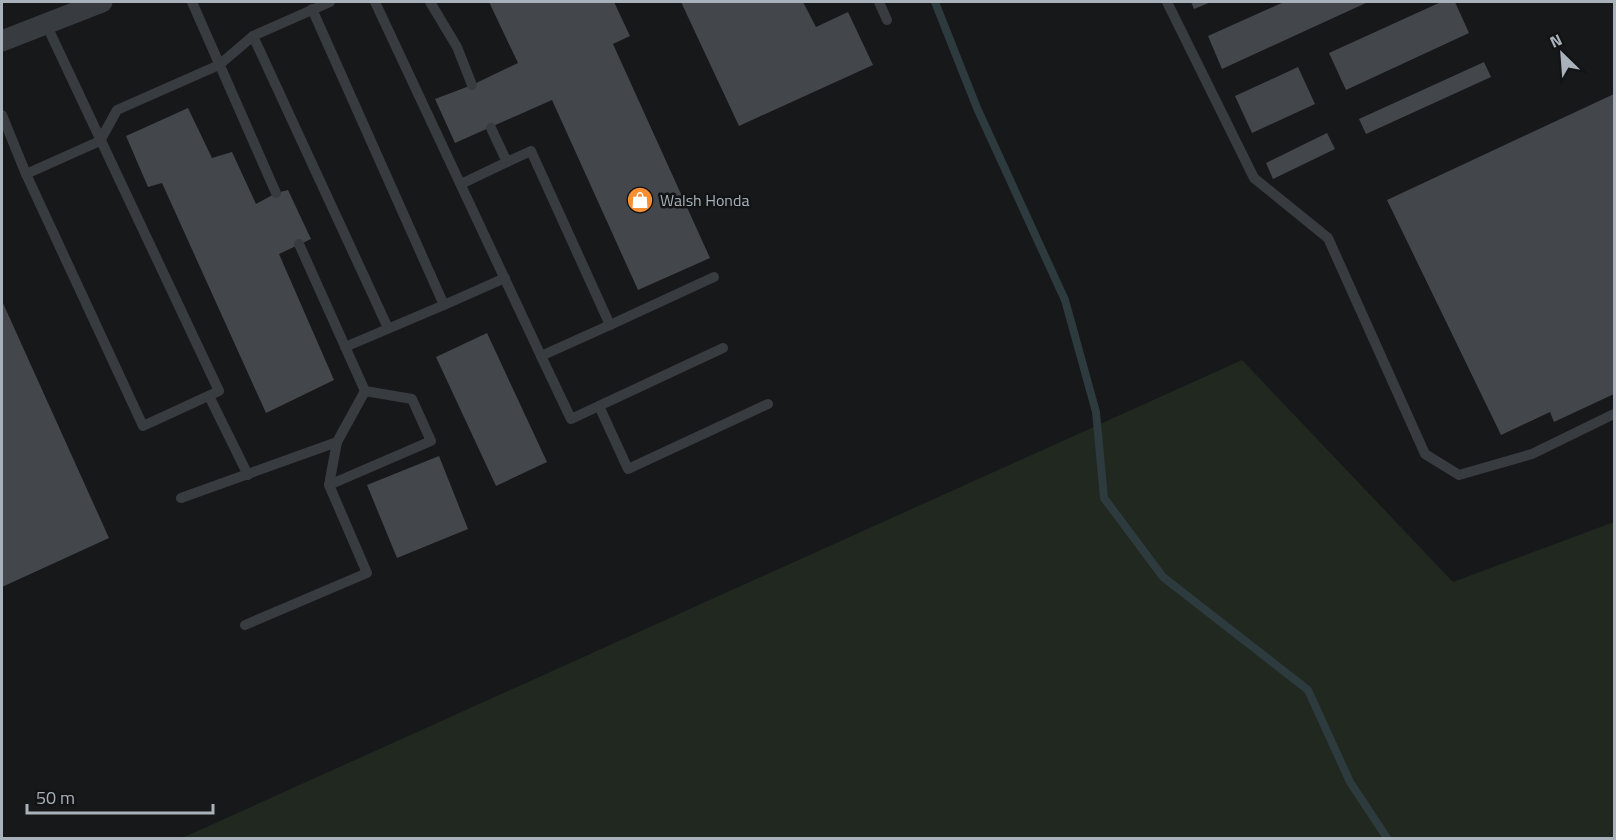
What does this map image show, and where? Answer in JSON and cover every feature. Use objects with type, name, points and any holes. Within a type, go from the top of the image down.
[{"type":"street","points":[[2,41],[102,2]]},
{"type":"lane","points":[[192,2],[276,194]]},
{"type":"lane","points":[[26,174],[100,141],[117,110],[219,65],[253,36],[330,2]]},
{"type":"lane","points":[[375,2],[571,419],[723,348]]},
{"type":"lane","points":[[430,2],[457,47],[472,85]]},
{"type":"lane","points":[[879,2],[887,20]]},
{"type":"lane","points":[[1167,2],[1254,178],[1328,238],[1425,454],[1459,476],[1532,454],[1614,414]]},
{"type":"lane","points":[[312,9],[444,305]]},
{"type":"lane","points":[[2,115],[26,174],[143,426],[219,391],[46,24]]},
{"type":"lane","points":[[253,36],[388,328]]},
{"type":"lane","points":[[491,128],[507,162]]},
{"type":"lane","points":[[461,184],[531,151],[610,325]]},
{"type":"lane","points":[[299,244],[365,391]]},
{"type":"lane","points":[[541,356],[714,277]]},
{"type":"lane","points":[[345,347],[505,278]]},
{"type":"lane","points":[[245,625],[367,573],[329,485],[337,442],[365,391]]},
{"type":"lane","points":[[329,485],[432,441],[412,399],[365,391]]},
{"type":"lane","points":[[209,396],[248,475]]},
{"type":"lane","points":[[599,406],[628,469],[768,404]]},
{"type":"lane","points":[[181,498],[337,442]]},
{"type":"shaded area","points":[[1242,360],[1453,582],[1614,522],[1614,838],[182,838]]},
{"type":"building","name":"Walsh Honda","points":[[489,2],[614,2],[630,36],[613,44],[710,258],[638,290],[552,100],[455,143],[435,99],[472,85],[518,63]]},
{"type":"building","points":[[681,2],[803,2],[816,27],[848,12],[873,65],[739,126]]},
{"type":"building","points":[[1191,2],[1211,2],[1194,9]]},
{"type":"building","points":[[1284,2],[1368,2],[1222,69],[1208,36]]},
{"type":"building","points":[[1441,2],[1455,2],[1469,33],[1346,90],[1329,53]]},
{"type":"building","points":[[1484,62],[1491,77],[1366,134],[1359,119]]},
{"type":"building","points":[[1298,67],[1315,104],[1252,133],[1235,96]]},
{"type":"building","points":[[1614,94],[1614,394],[1554,422],[1550,412],[1501,435],[1387,200]]},
{"type":"building","points":[[188,108],[212,158],[232,152],[256,204],[276,193],[288,190],[311,239],[279,254],[334,380],[266,413],[162,183],[148,187],[126,136]]},
{"type":"building","points":[[1327,133],[1335,149],[1273,179],[1266,163]]},
{"type":"building","points":[[2,301],[109,538],[2,587]]},
{"type":"building","points":[[487,333],[547,462],[496,486],[436,357]]},
{"type":"building","points":[[439,456],[468,529],[397,558],[367,485]]},
{"type":"waterway","points":[[935,2],[977,108],[1065,300],[1096,412],[1104,498],[1163,577],[1308,690],[1350,782],[1387,838]]},
{"type":"place","name":"Walsh Honda","points":[[640,200]]}]
